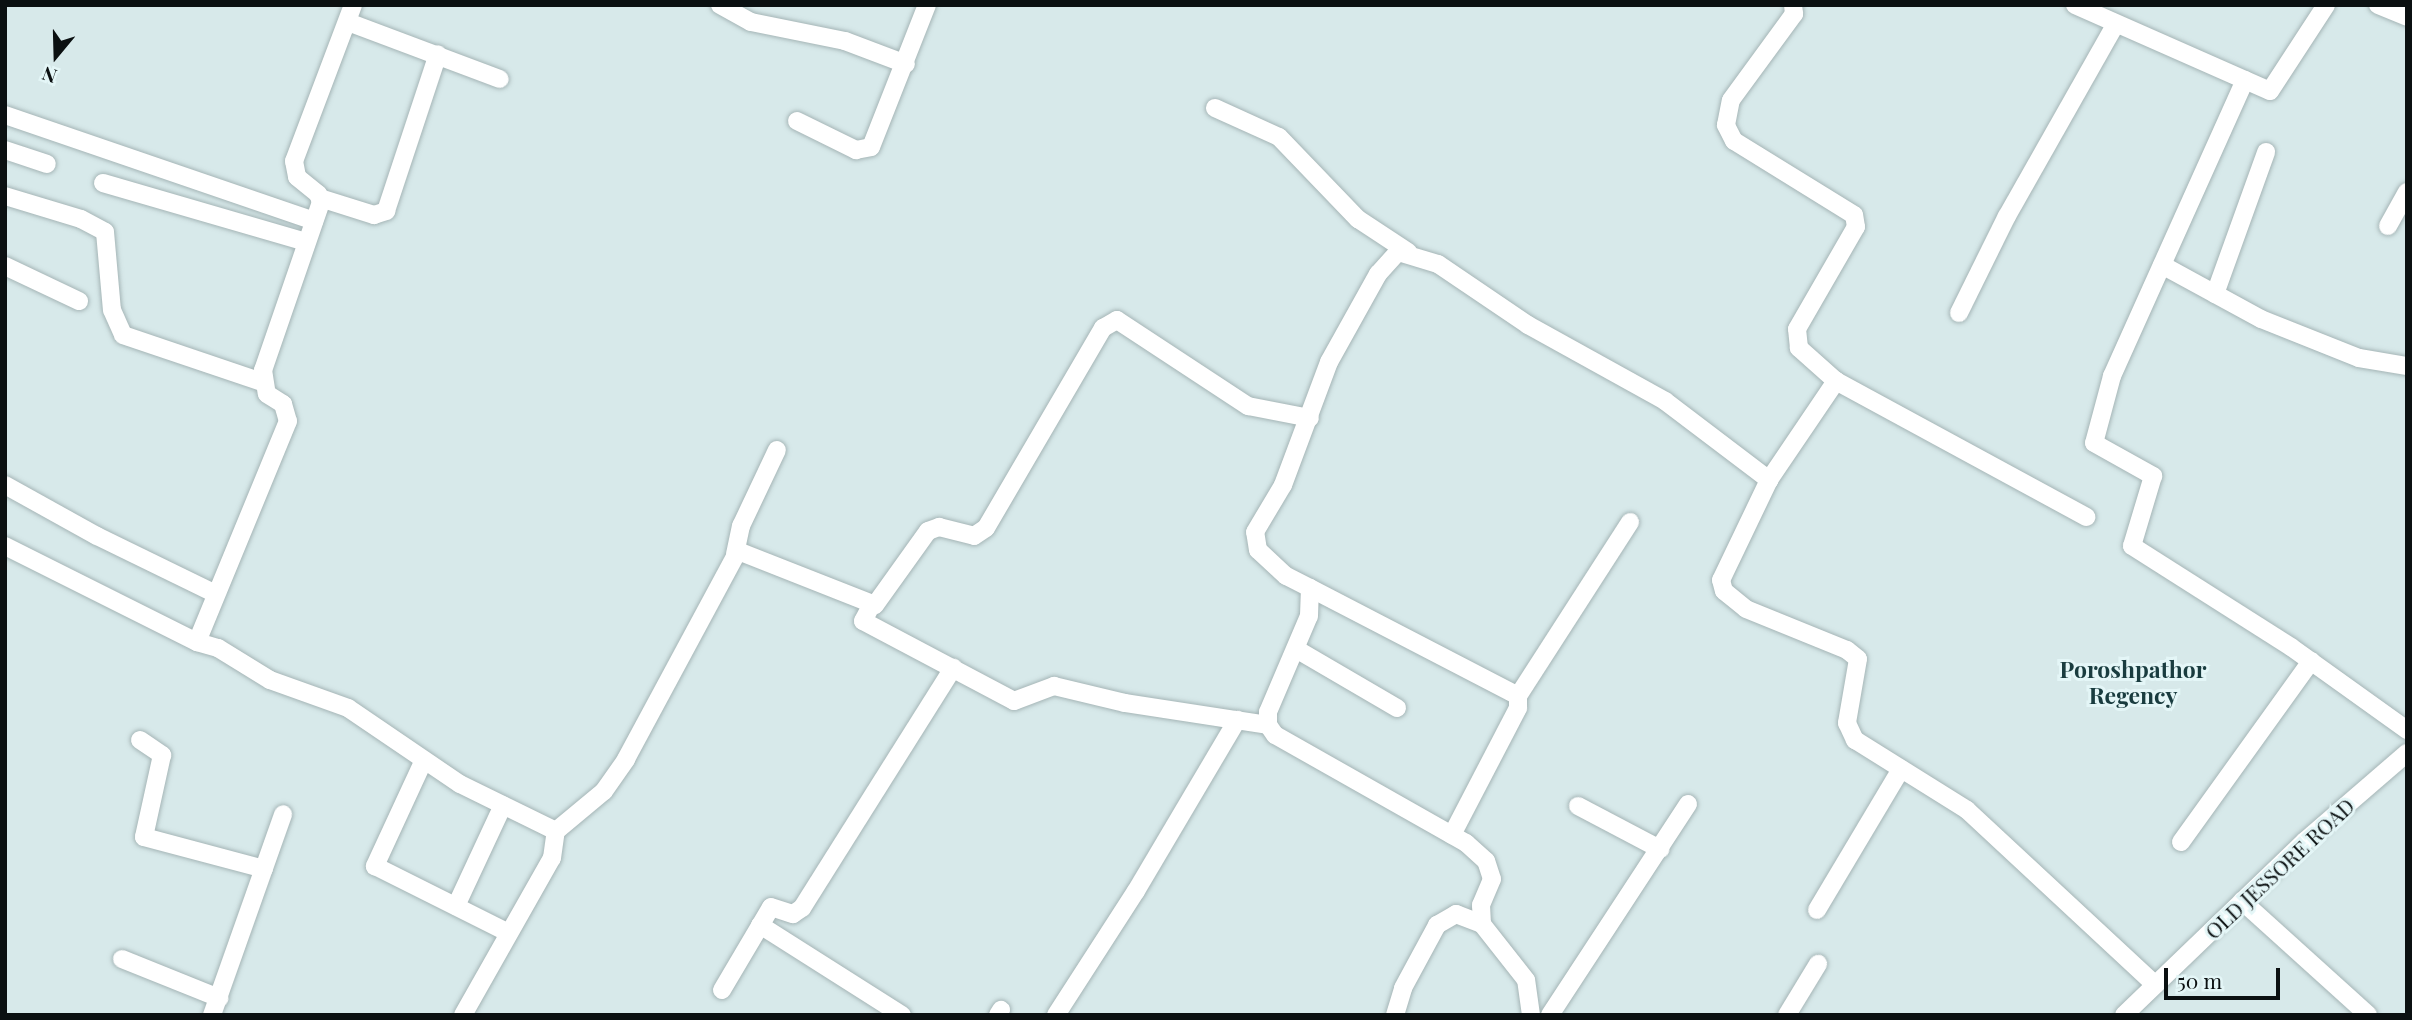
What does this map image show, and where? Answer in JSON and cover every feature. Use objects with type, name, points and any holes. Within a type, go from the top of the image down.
[{"type":"street","points":[[720,5],[751,22],[845,41],[906,64]]},
{"type":"street","points":[[797,121],[856,150],[871,147],[906,64],[927,5]]},
{"type":"street","points":[[1793,5],[1794,14],[1731,100],[1726,125],[1734,141],[1854,215],[1852,238],[1797,329],[1800,348],[1836,382],[2086,517]]},
{"type":"street","points":[[2075,5],[2270,92],[2326,5]]},
{"type":"street","points":[[2378,5],[2407,18]]},
{"type":"street","points":[[438,54],[386,211],[374,215],[320,198],[297,177],[294,161],[350,13],[500,79]]},
{"type":"street","points":[[1959,313],[2007,216],[2115,25]]},
{"type":"street","points":[[2245,80],[2112,376],[2094,443],[2153,476],[2153,487],[2132,546],[2311,661],[2407,730]]},
{"type":"street","points":[[1215,108],[1279,137],[1359,219],[1408,252],[1438,264],[1528,325],[1665,401],[1769,480]]},
{"type":"street","points":[[5,115],[314,221]]},
{"type":"street","points":[[5,149],[47,164]]},
{"type":"street","points":[[2215,294],[2266,152]]},
{"type":"street","points":[[103,183],[306,242]]},
{"type":"street","points":[[2388,226],[2407,192]]},
{"type":"street","points":[[5,196],[81,219],[105,232],[112,310],[123,335],[262,382]]},
{"type":"street","points":[[197,642],[214,593],[288,421],[284,404],[267,394],[262,382],[320,198]]},
{"type":"street","points":[[1408,252],[1390,258],[1378,274],[1329,362],[1283,485],[1255,532],[1258,550],[1286,576],[1517,696]]},
{"type":"street","points":[[2162,265],[2261,319],[2359,358],[2407,366]]},
{"type":"street","points":[[5,266],[79,301]]},
{"type":"street","points":[[1268,725],[1054,686],[1014,701],[863,621],[871,606],[880,601],[928,531],[939,527],[974,536],[986,528],[1110,321],[1126,322],[1248,406],[1310,418]]},
{"type":"street","points":[[1836,382],[1769,480],[1729,560],[1721,580],[1724,591],[1746,609],[1847,650],[1858,659],[1847,723],[1850,733],[1967,810],[2155,985]]},
{"type":"street","points":[[463,1015],[507,932],[552,858],[556,831],[604,792],[626,759],[735,554],[741,526],[777,450]]},
{"type":"street","points":[[5,485],[97,536],[214,593]]},
{"type":"street","points":[[1452,835],[1518,708],[1517,696],[1630,522]]},
{"type":"street","points":[[5,546],[197,642],[218,648],[270,680],[348,708],[422,762],[556,831]]},
{"type":"street","points":[[735,554],[750,553],[871,606]]},
{"type":"street","points":[[1310,588],[1309,616],[1268,712],[1268,725],[1275,735],[1452,835],[1492,870],[1481,905],[1482,924]]},
{"type":"street","points":[[1296,649],[1397,708]]},
{"type":"street","points":[[2181,842],[2311,661]]},
{"type":"street","points":[[723,990],[774,905],[793,914],[802,908],[953,668]]},
{"type":"street","points":[[1056,1015],[1136,891],[1237,720]]},
{"type":"street","points":[[140,740],[162,755],[144,837],[264,869]]},
{"type":"street","points":[[422,762],[375,866],[507,932]]},
{"type":"street","name":"OLD JESSORE ROAD","points":[[2124,1015],[2242,901],[2403,763]]},
{"type":"street","points":[[1817,910],[1901,769]]},
{"type":"street","points":[[1550,1015],[1688,804]]},
{"type":"street","points":[[456,906],[503,806]]},
{"type":"street","points":[[1578,806],[1660,849]]},
{"type":"street","points":[[122,959],[216,1006],[284,814]]},
{"type":"street","points":[[2242,901],[2368,1015]]},
{"type":"street","points":[[1395,1015],[1403,988],[1437,925],[1456,914],[1482,924],[1526,980],[1531,1015]]},
{"type":"street","points":[[760,925],[902,1015]]},
{"type":"street","points":[[1787,1015],[1818,964]]},
{"type":"district","name":"Poroshpathor Regency","points":[[2133,682]]}]
